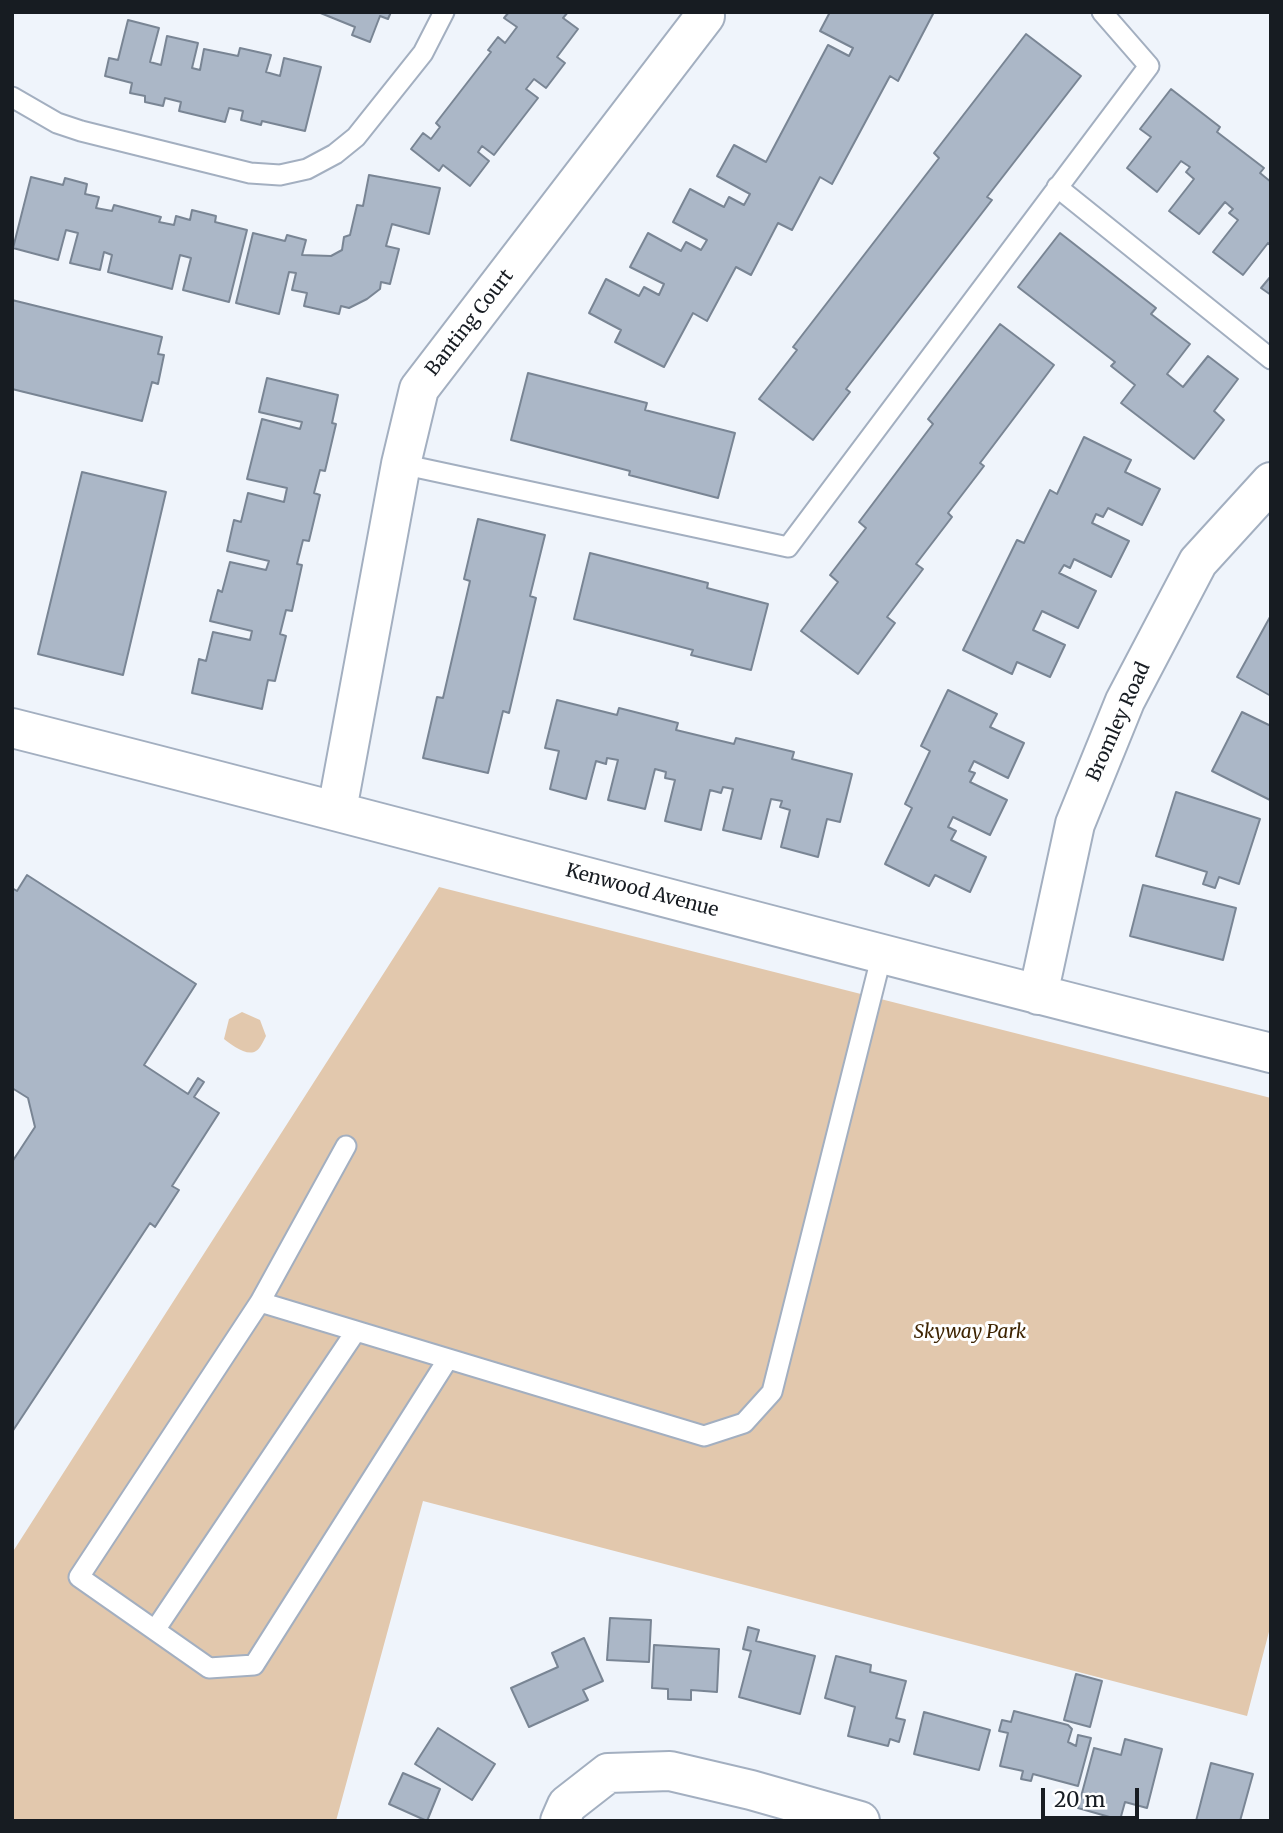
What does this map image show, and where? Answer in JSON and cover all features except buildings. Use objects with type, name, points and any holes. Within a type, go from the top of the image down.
[{"type":"street","name":"Banting Court","points":[[337,810],[401,464],[419,389],[705,16]]},
{"type":"street","name":"Bromley Road","points":[[1038,995],[1076,824],[1125,701],[1198,562],[1271,482]]},
{"type":"street","name":"Kenwood Avenue","points":[[12,728],[1271,1053]]},
{"type":"street","points":[[560,1821],[567,1805],[608,1773],[670,1771],[751,1790],[860,1821]]},
{"type":"lane","points":[[12,97],[57,123],[81,131],[250,173],[280,175],[307,169],[335,154],[356,137],[423,53],[444,12]]},
{"type":"lane","points":[[401,464],[788,547],[1149,65],[1102,12]]},
{"type":"lane","points":[[1057,187],[1271,359]]},
{"type":"lane","points":[[260,1302],[704,1436],[744,1423],[772,1392],[882,954]]},
{"type":"lane","points":[[346,1146],[260,1302],[79,1577],[209,1668],[254,1665],[448,1359]]},
{"type":"lane","points":[[155,1630],[356,1331]]},
{"type":"green space","name":"Skyway Park","points":[[439,887],[1271,1098],[1271,1624],[1247,1716],[423,1501],[336,1821],[12,1821],[12,1553]]},
{"type":"green space","points":[[242,1012],[260,1020],[266,1036],[256,1051],[239,1049],[224,1039],[229,1019]]}]
